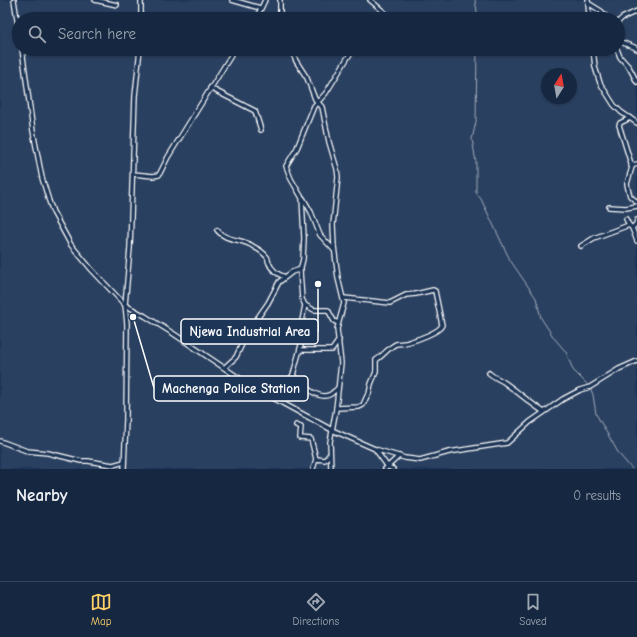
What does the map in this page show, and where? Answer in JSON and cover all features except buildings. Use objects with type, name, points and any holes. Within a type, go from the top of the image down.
[{"type":"street","points":[[14,0],[16,12]]},
{"type":"street","points":[[95,0],[117,5]]},
{"type":"street","points":[[141,0],[141,12]]},
{"type":"street","points":[[232,0],[260,8]]},
{"type":"street","points":[[259,12],[265,0]]},
{"type":"street","points":[[280,0],[280,12]]},
{"type":"street","points":[[370,0],[384,12]]},
{"type":"street","points":[[588,1],[589,12]]},
{"type":"street","points":[[588,1],[602,12]]},
{"type":"street","points":[[625,17],[637,11]]},
{"type":"street","points":[[625,44],[637,49]]},
{"type":"street","points":[[23,56],[33,131],[42,178],[53,212],[71,245],[124,305],[151,319],[225,367],[251,386],[332,430],[375,449],[420,460],[449,452],[503,444],[511,440],[530,422],[575,392],[590,387],[619,369],[637,362]]},
{"type":"street","points":[[124,469],[127,324],[124,305],[130,248],[135,96],[139,56]]},
{"type":"street","points":[[133,174],[158,176],[231,56]]},
{"type":"street","points":[[294,56],[322,107],[338,177],[333,225],[334,250],[338,278],[344,298],[344,306],[337,329],[341,363],[329,454],[331,469]]},
{"type":"street","points":[[334,250],[320,235],[311,212],[291,179],[286,166],[297,148],[314,106],[322,99],[349,56]]},
{"type":"street","points":[[594,56],[599,83],[611,102],[621,112],[637,123]]},
{"type":"street","points":[[620,56],[629,67],[637,82]]},
{"type":"street","points":[[210,88],[255,111],[261,130]]},
{"type":"street","points":[[630,118],[620,123],[619,126],[632,171],[627,186],[630,196],[637,202]]},
{"type":"street","points":[[631,166],[637,164]]},
{"type":"street","points":[[301,195],[304,238],[301,269],[302,299],[305,304],[314,310],[328,310],[334,322],[338,323]]},
{"type":"street","points":[[609,207],[626,208],[637,206],[637,210]]},
{"type":"street","points":[[626,219],[637,241]]},
{"type":"street","points":[[581,246],[594,238],[630,227],[636,224],[637,220]]},
{"type":"street","points":[[217,230],[222,236],[252,245],[267,257],[269,264],[278,275],[285,277]]},
{"type":"street","points":[[225,367],[236,357],[247,333],[268,303],[279,282],[292,272],[301,269]]},
{"type":"street","points":[[336,408],[359,407],[363,405],[369,394],[376,372],[376,360],[382,357],[396,344],[408,343],[441,329],[442,325],[435,291],[433,290],[406,295],[390,303],[344,298]]},
{"type":"street","points":[[277,400],[293,375],[302,341],[302,326],[305,304]]},
{"type":"street","points":[[300,350],[332,350],[339,340]]},
{"type":"street","points":[[489,373],[494,378],[506,383],[531,404],[544,412]]},
{"type":"street","points":[[293,375],[306,388],[319,394],[330,395],[338,388]]},
{"type":"street","points":[[296,425],[301,427],[300,438],[311,439],[313,453],[316,459],[312,469]]},
{"type":"street","points":[[0,441],[27,451],[48,453],[81,461],[113,465],[124,462]]},
{"type":"street","points":[[375,449],[387,468],[393,469]]},
{"type":"street","points":[[316,459],[325,460],[329,454]]},
{"type":"street","points":[[387,468],[399,456]]},
{"type":"shaded area","points":[[0,0],[637,0],[637,469],[0,469]]},
{"type":"waterway","points":[[475,0],[477,12]]},
{"type":"waterway","points":[[477,56],[476,122],[472,139],[476,162],[476,193],[481,199],[510,260],[536,298],[541,318],[554,338],[566,352],[573,370],[590,387],[596,414],[619,454],[632,469]]},
{"type":"place","name":"Njewa Industrial Area","points":[[318,284]]},
{"type":"place","name":"Machenga Police Station","points":[[133,317]]}]
